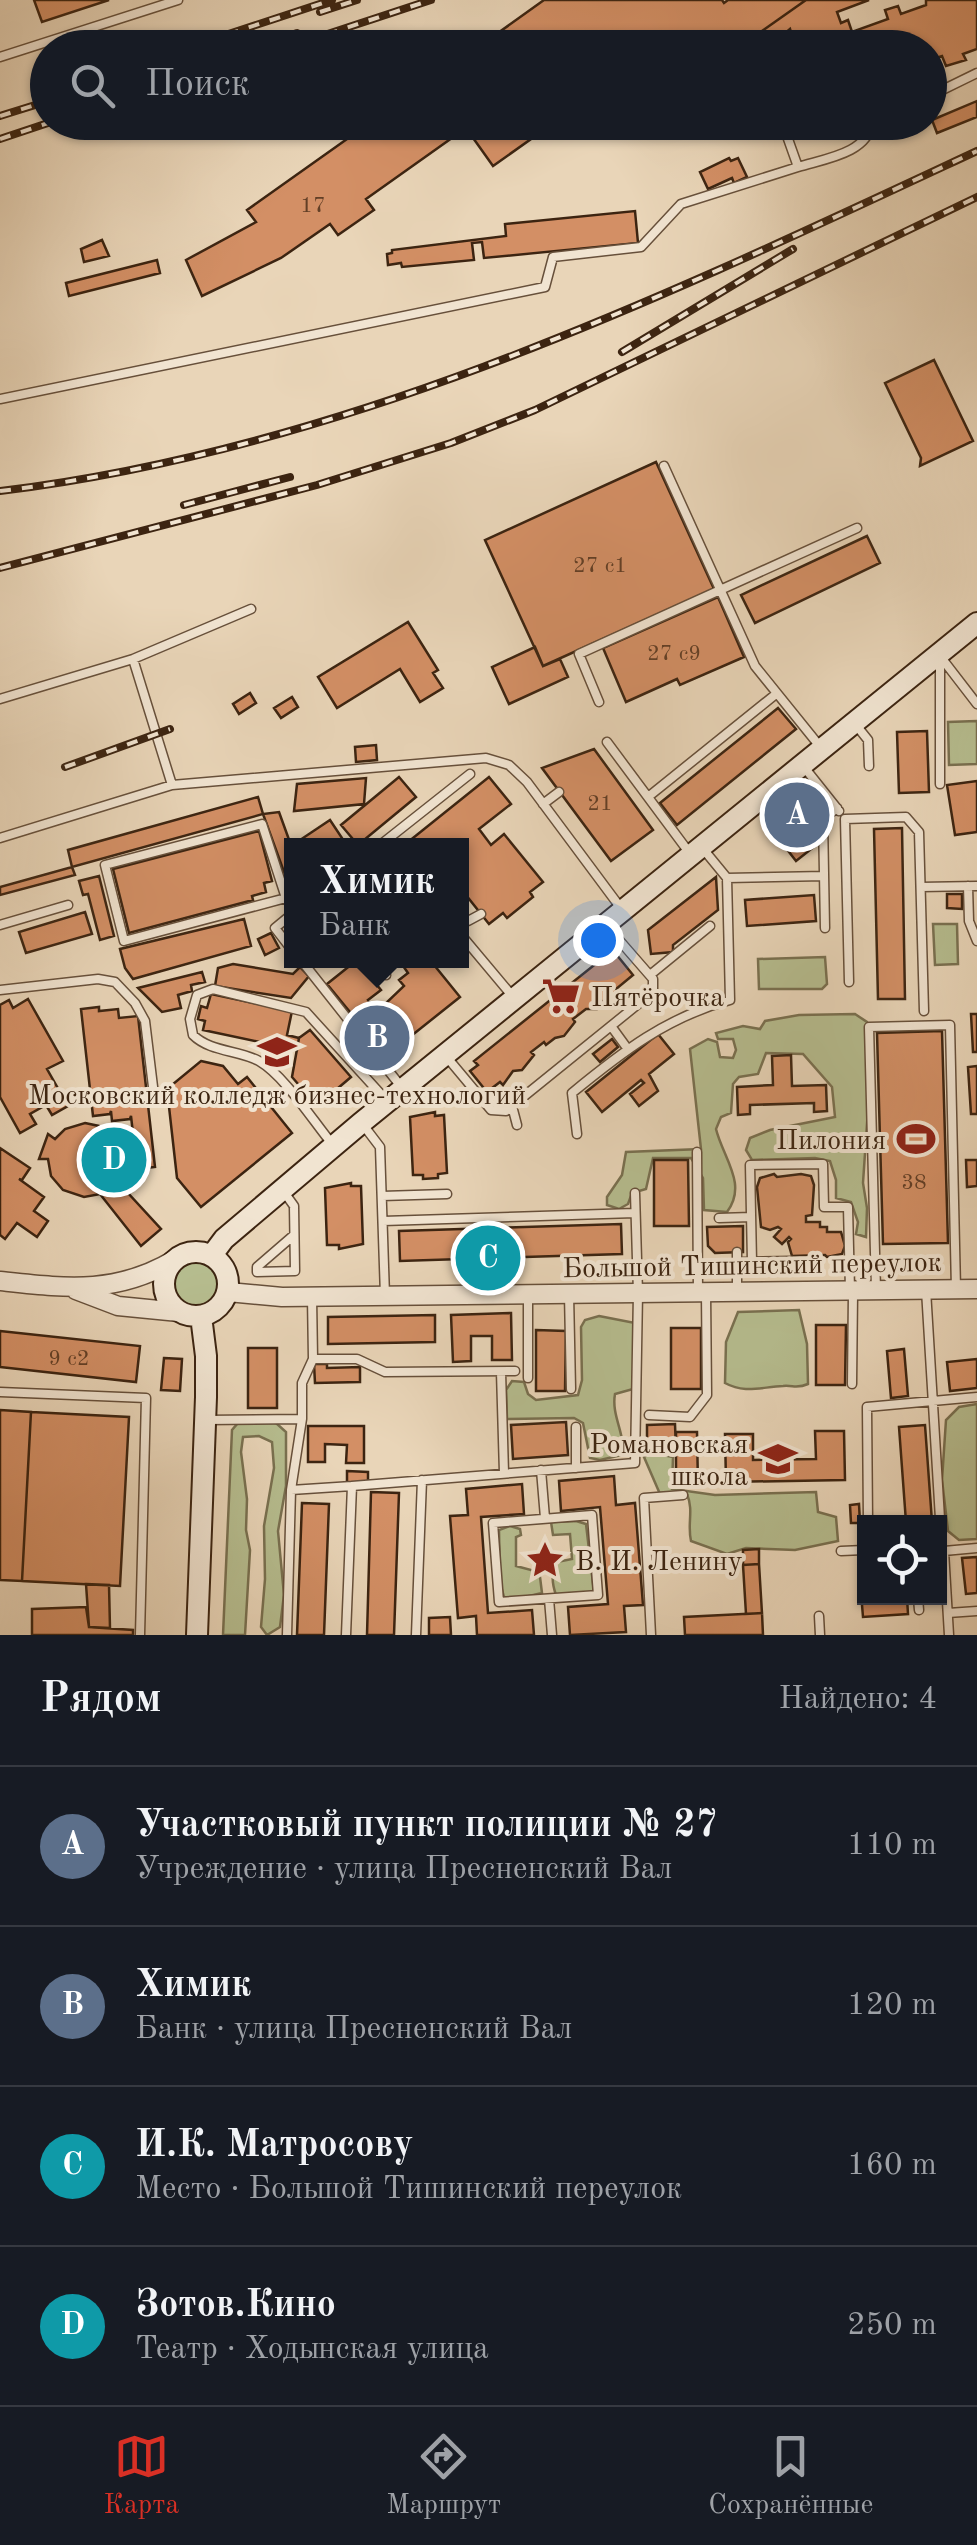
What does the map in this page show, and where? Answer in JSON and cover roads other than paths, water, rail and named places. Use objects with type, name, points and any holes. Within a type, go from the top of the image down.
[{"type":"main road","points":[[212,1256],[224,1239],[361,1122],[977,623]]},
{"type":"main road","points":[[190,1252],[212,1256],[226,1271],[228,1292],[221,1305],[201,1316],[179,1312],[167,1298],[166,1272],[176,1259],[190,1252]]},
{"type":"main road","points":[[197,1635],[206,1356],[201,1316]]},
{"type":"street","points":[[76,1290],[151,1274],[176,1259]]},
{"type":"street","points":[[0,1281],[76,1290],[118,1306],[179,1312]]},
{"type":"street","name":"Большой Тишинский переулок","points":[[228,1292],[385,1296],[977,1289]]},
{"type":"lane","points":[[84,30],[178,0]]},
{"type":"lane","points":[[0,57],[30,47]]},
{"type":"lane","points":[[947,87],[977,72]]},
{"type":"lane","points":[[788,140],[798,167]]},
{"type":"lane","points":[[0,399],[545,287],[552,257],[641,247],[681,204],[857,148],[864,140]]},
{"type":"lane","points":[[664,466],[755,666],[822,749]]},
{"type":"lane","points":[[599,702],[579,654],[857,528]]},
{"type":"lane","points":[[0,699],[133,659],[251,609]]},
{"type":"lane","points":[[939,654],[977,704]]},
{"type":"lane","points":[[939,654],[940,784]]},
{"type":"lane","points":[[133,659],[172,785]]},
{"type":"lane","points":[[648,797],[776,694]]},
{"type":"lane","points":[[854,723],[868,740],[869,766]]},
{"type":"lane","points":[[608,742],[648,797],[727,878],[824,876]]},
{"type":"lane","points":[[0,838],[172,785],[486,758],[499,761],[518,772],[543,804],[650,975],[654,992],[506,1111],[491,1110],[445,1055]]},
{"type":"lane","points":[[802,765],[845,819],[849,982]]},
{"type":"lane","points":[[388,838],[470,774]]},
{"type":"lane","points":[[543,804],[560,792]]},
{"type":"lane","points":[[825,928],[822,819],[836,808]]},
{"type":"lane","points":[[845,819],[906,817],[920,832],[924,1011]]},
{"type":"lane","points":[[284,892],[262,824],[105,865],[124,940],[284,899]]},
{"type":"lane","points":[[577,1134],[572,1092],[626,1048],[693,1010],[730,1000],[727,878]]},
{"type":"lane","points":[[921,887],[972,886],[969,921],[977,941]]},
{"type":"lane","points":[[0,925],[68,905]]},
{"type":"lane","points":[[469,920],[481,914]]},
{"type":"lane","points":[[284,918],[275,928],[284,940]]},
{"type":"lane","points":[[650,975],[710,926]]},
{"type":"lane","points":[[469,944],[514,999]]},
{"type":"lane","points":[[307,968],[395,1095]]},
{"type":"lane","points":[[380,968],[386,975]]},
{"type":"lane","points":[[0,990],[98,978],[115,982],[135,1003],[145,1022],[154,1095],[147,1096]]},
{"type":"lane","points":[[333,1146],[264,1064],[207,1045],[193,1035],[190,1019],[197,995],[214,989],[306,1012],[395,1095]]},
{"type":"lane","points":[[876,1290],[869,1026],[950,1024],[956,1290]]},
{"type":"lane","points":[[611,1026],[626,1048]]},
{"type":"lane","points":[[512,1106],[517,1125]]},
{"type":"lane","points":[[361,1122],[380,1148],[385,1296]]},
{"type":"lane","points":[[649,1416],[690,1417],[706,1396],[697,1152]]},
{"type":"lane","points":[[752,1262],[750,1165],[823,1164],[824,1207],[848,1207],[852,1384]]},
{"type":"lane","points":[[281,1189],[294,1206],[295,1270],[257,1272],[257,1267],[294,1235]]},
{"type":"lane","points":[[291,1490],[635,1462],[638,1293],[634,1193]]},
{"type":"lane","points":[[382,1196],[448,1194]]},
{"type":"lane","points":[[382,1221],[635,1213]]},
{"type":"lane","points":[[718,1218],[751,1218]]},
{"type":"lane","points":[[737,1292],[737,1257],[752,1262],[791,1261]]},
{"type":"lane","points":[[926,1290],[940,1515]]},
{"type":"lane","points":[[528,1294],[528,1378]]},
{"type":"lane","points":[[569,1294],[571,1390]]},
{"type":"lane","points":[[287,1635],[291,1490],[302,1418],[302,1383],[312,1359],[312,1296]]},
{"type":"lane","points":[[312,1359],[357,1359],[385,1372],[515,1371]]},
{"type":"lane","points":[[501,1372],[504,1474]]},
{"type":"lane","points":[[0,1392],[146,1398],[140,1635]]},
{"type":"lane","points":[[868,1515],[867,1407],[977,1397]]},
{"type":"lane","points":[[204,1420],[302,1418]]},
{"type":"lane","points":[[576,1427],[576,1468]]},
{"type":"lane","points":[[541,1470],[545,1518]]},
{"type":"lane","points":[[416,1635],[422,1480]]},
{"type":"lane","points":[[346,1635],[352,1486]]},
{"type":"lane","points":[[651,1635],[644,1498],[682,1496]]},
{"type":"lane","points":[[592,1514],[598,1595],[549,1599],[498,1602],[492,1523],[592,1514]]},
{"type":"lane","points":[[947,1551],[977,1548]]},
{"type":"lane","points":[[840,1551],[857,1550]]},
{"type":"lane","points":[[549,1599],[552,1635]]},
{"type":"lane","points":[[947,1604],[950,1635]]},
{"type":"lane","points":[[919,1605],[919,1610]]},
{"type":"lane","points":[[948,1612],[977,1611]]},
{"type":"lane","points":[[818,1616],[820,1635]]},
{"type":"railway","points":[[241,30],[332,0]]},
{"type":"railway","points":[[320,12],[357,0]]},
{"type":"railway","points":[[340,30],[431,0]]},
{"type":"railway","points":[[0,116],[30,107]]},
{"type":"railway","points":[[0,139],[30,129]]},
{"type":"railway","points":[[0,491],[128,471],[254,441],[379,404],[622,311],[977,151]]},
{"type":"railway","points":[[0,568],[317,485],[451,443],[535,410],[977,197]]},
{"type":"railway","points":[[622,352],[793,249]]},
{"type":"railway","points":[[184,505],[290,477]]},
{"type":"railway","points":[[65,767],[170,729]]},
{"type":"place","name":"Участковый пункт полиции № 27","points":[[797,815]]},
{"type":"place","name":"Пятёрочка","points":[[561,996]]},
{"type":"place","name":"Химик","points":[[377,1038]]},
{"type":"place","name":"Московский колледж бизнес-технологий","points":[[277,1052]]},
{"type":"place","name":"Пилония","points":[[916,1139]]},
{"type":"place","name":"Зотов.Кино","points":[[114,1160]]},
{"type":"place","name":"И.К. Матросову","points":[[488,1258]]},
{"type":"place","name":"Романовская школа","points":[[778,1459]]},
{"type":"place","name":"В. И. Ленину","points":[[545,1560]]}]
